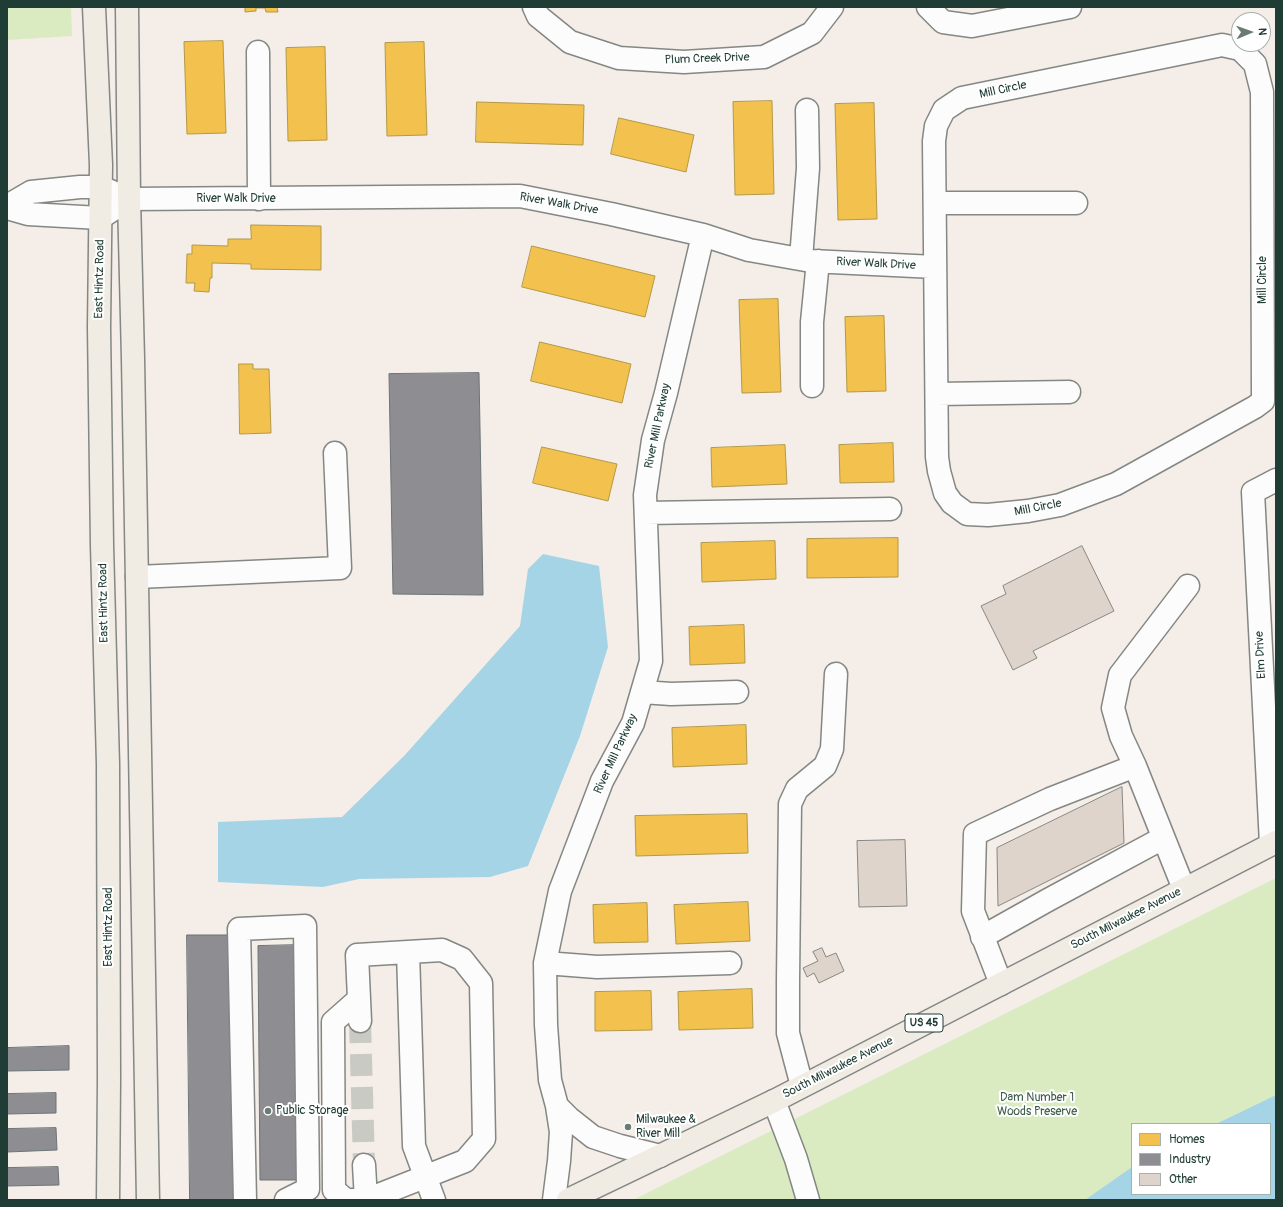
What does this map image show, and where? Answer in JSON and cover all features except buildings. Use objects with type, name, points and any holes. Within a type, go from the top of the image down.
[{"type":"main road","name":"East Hintz Road","points":[[94,7],[101,165],[100,366],[108,764],[110,1080],[108,1200]]},
{"type":"main road","points":[[127,7],[129,199],[148,1200]]},
{"type":"main road","name":"South Milwaukee Avenue","points":[[568,1200],[774,1101],[1273,843]]},
{"type":"street","name":"Plum Creek Drive","points":[[534,7],[538,16],[570,42],[619,58],[684,62],[764,57],[812,33],[832,7]]},
{"type":"street","points":[[928,7],[943,22],[972,26],[1070,7]]},
{"type":"street","name":"Mill Circle","points":[[1222,45],[1240,49],[1255,64],[1262,92],[1263,401],[1255,407],[1116,484],[1060,504],[1028,511],[988,515],[967,514],[952,503],[945,493],[939,471],[937,456],[935,203],[934,141],[936,126],[944,110],[962,98],[1222,45]]},
{"type":"street","points":[[258,52],[259,199]]},
{"type":"street","points":[[807,110],[812,386]]},
{"type":"street","points":[[7,207],[30,192],[80,187],[101,187],[129,199]]},
{"type":"street","name":"River Walk Drive","points":[[129,199],[520,196],[611,214],[703,235],[749,250],[809,260],[935,266]]},
{"type":"street","points":[[7,207],[28,214],[100,218],[129,199]]},
{"type":"street","points":[[935,203],[1076,203]]},
{"type":"street","name":"River Mill Parkway","points":[[554,1200],[560,1160],[562,1132],[550,1080],[546,1025],[545,963],[563,884],[602,781],[633,723],[651,661],[645,496],[653,440],[666,393],[703,235]]},
{"type":"street","points":[[937,394],[1069,392]]},
{"type":"street","points":[[136,577],[340,568],[335,452]]},
{"type":"street","name":"Elm Drive","points":[[1273,843],[1253,492],[1276,480]]},
{"type":"street","points":[[646,513],[890,510]]},
{"type":"street","points":[[1184,889],[1135,766],[1121,736],[1113,708],[1120,675],[1188,586]]},
{"type":"street","points":[[802,1086],[788,1033],[790,804],[797,789],[825,766],[832,749],[836,674]]},
{"type":"street","points":[[642,692],[671,694],[737,692]]},
{"type":"street","points":[[1001,984],[973,911],[975,834],[1050,799],[1135,766]]},
{"type":"street","points":[[982,937],[1164,838]]},
{"type":"street","points":[[245,1200],[239,929],[304,926],[308,1189],[286,1200]]},
{"type":"street","points":[[352,1200],[366,1200],[465,1161],[484,1139],[481,983],[462,960],[442,950],[357,955],[360,1020]]},
{"type":"street","points":[[408,952],[414,1146],[434,1200]]},
{"type":"street","points":[[545,963],[597,967],[730,964]]},
{"type":"street","points":[[346,1200],[334,1190],[333,1022],[359,999]]},
{"type":"street","points":[[774,1101],[796,1159],[808,1200]]},
{"type":"street","points":[[557,1106],[569,1118],[593,1137],[620,1146],[660,1156]]},
{"type":"street","points":[[364,1165],[366,1200]]},
{"type":"green space","points":[[7,7],[71,7],[72,36],[7,40]]},
{"type":"green space","name":"Dam Number 1 Woods Preserve","points":[[1276,878],[1276,1200],[633,1200]]},
{"type":"water","points":[[543,554],[599,566],[608,647],[580,736],[528,866],[490,877],[359,879],[323,887],[218,882],[218,822],[342,817],[404,756],[520,626],[528,569]]},
{"type":"water","points":[[1276,1095],[1276,1200],[1085,1200],[1131,1168],[1131,1195],[1271,1195],[1271,1123],[1218,1123]]},
{"type":"tunnel","points":[[360,1021],[364,1165]]},
{"type":"place","name":"Public Storage","points":[[268,1111]]},
{"type":"place","name":"Milwaukee & River Mill","points":[[628,1127]]}]
